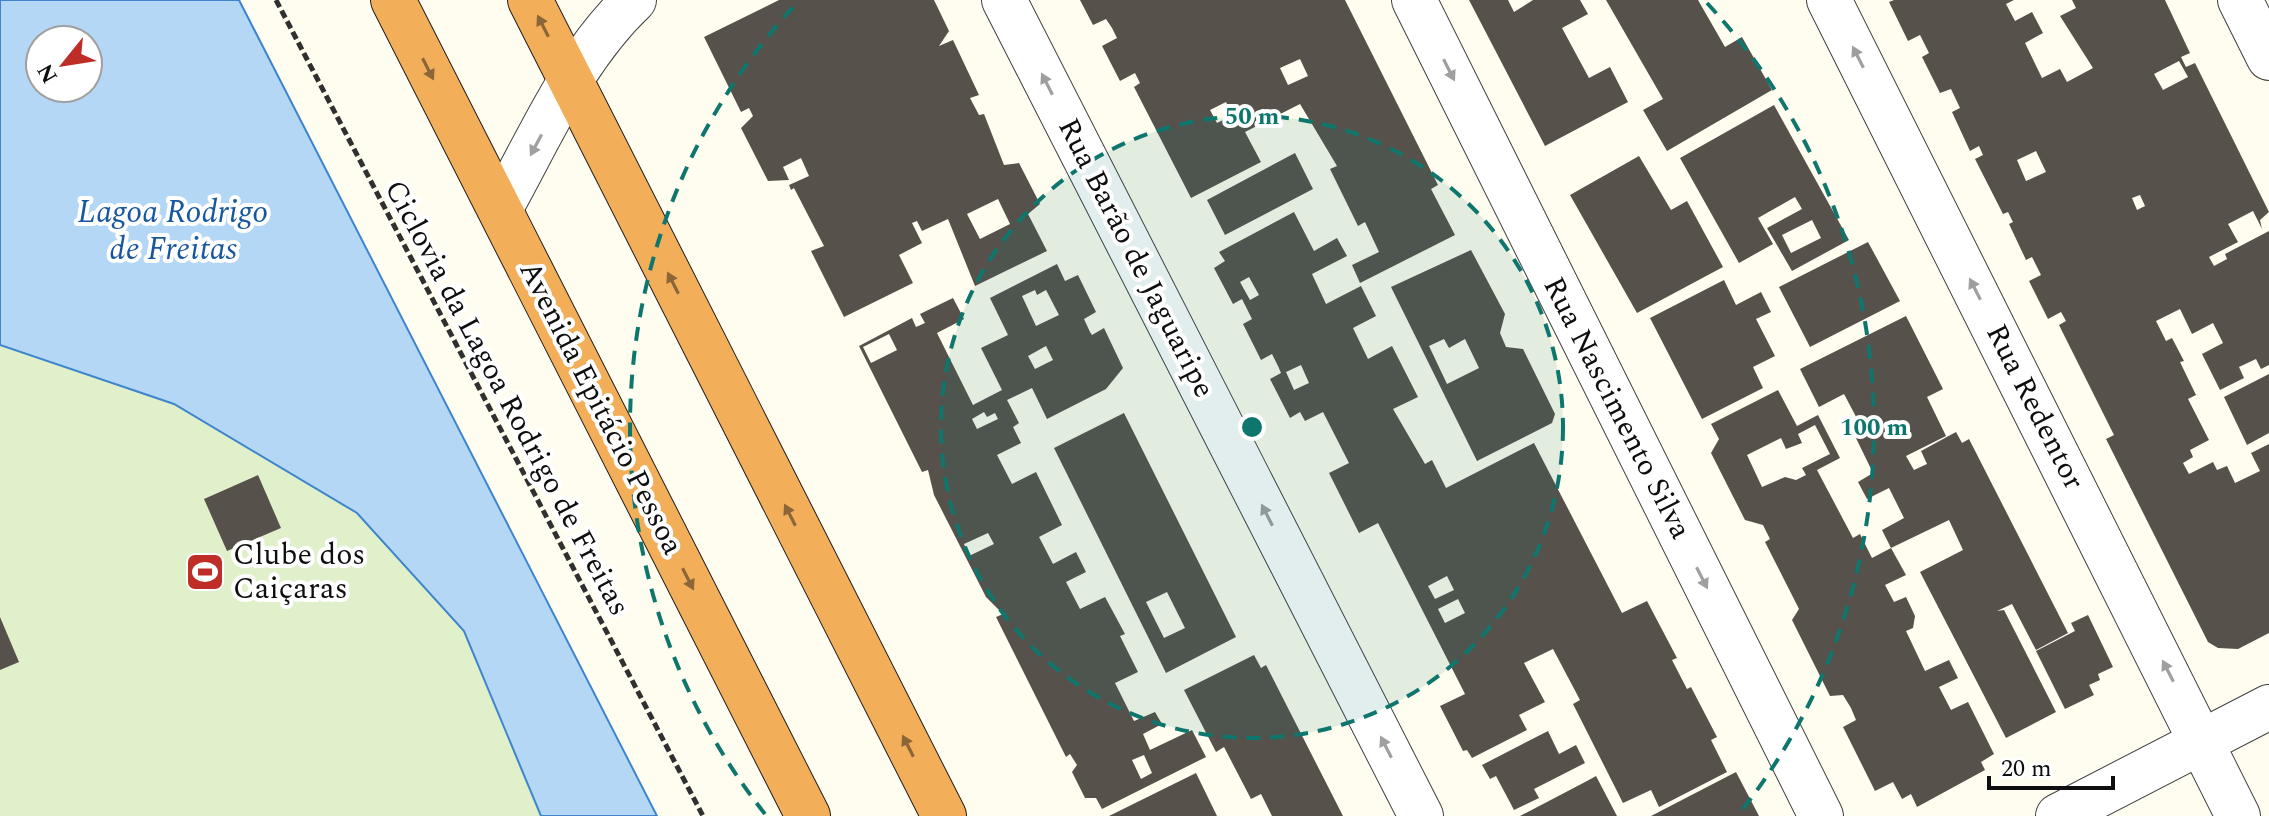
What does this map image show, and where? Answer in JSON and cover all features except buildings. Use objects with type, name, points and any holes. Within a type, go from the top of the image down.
[{"type":"highway","name":"Avenida Epitácio Pessoa","points":[[393,0],[808,816]]},
{"type":"highway","points":[[530,0],[944,816]]},
{"type":"street","points":[[500,209],[569,78],[609,24],[634,0]]},
{"type":"street","name":"Rua Barão de Jaguaripe","points":[[1004,0],[1421,816]]},
{"type":"street","name":"Rua Nascimento Silva","points":[[1414,0],[1821,816]]},
{"type":"street","name":"Rua Redentor","points":[[1829,0],[2238,816]]},
{"type":"street","points":[[2240,0],[2269,58]]},
{"type":"street","points":[[2058,816],[2269,707]]},
{"type":"path","name":"Ciclovia da Lagoa Rodrigo de Freitas","points":[[276,0],[703,816]]},
{"type":"green space","name":"Clube dos Caiçaras","points":[[0,345],[174,404],[357,513],[464,631],[541,816],[0,816]]},
{"type":"water","name":"Lagoa Rodrigo de Freitas","points":[[0,0],[239,0],[657,816],[541,816],[464,631],[357,513],[174,404],[0,345]]},
{"type":"place","name":"Clube dos Caiçaras","points":[[205,572]]}]
